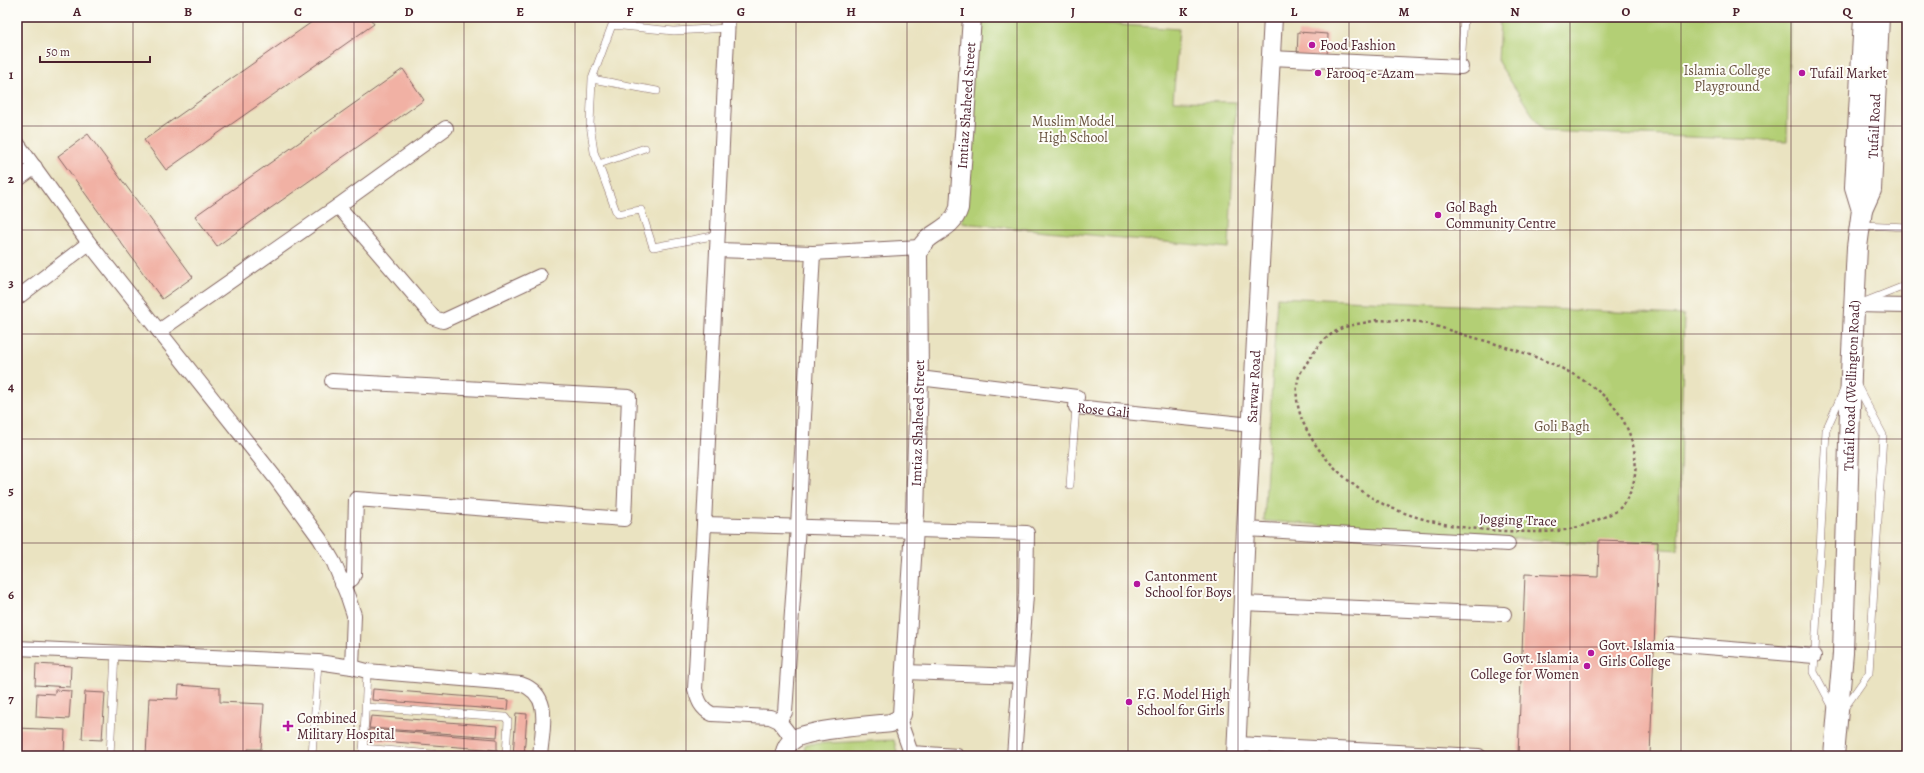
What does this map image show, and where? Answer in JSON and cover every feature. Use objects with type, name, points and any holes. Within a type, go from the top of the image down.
[{"type":"main road","name":"Tufail Road (Wellington Road)","points":[[1834,756],[1843,645],[1851,374],[1857,247],[1861,217],[1855,187],[1864,17]]},
{"type":"main road","name":"Tufail Road","points":[[1861,217],[1871,190],[1879,17]]},
{"type":"street","name":"Imtiaz Shaheed Street","points":[[899,719],[903,707],[914,530],[919,378],[920,247],[924,242],[956,217],[958,208],[972,17]]},
{"type":"street","name":"Sarwar Road","points":[[1236,750],[1242,603],[1273,17]]},
{"type":"street","points":[[728,23],[695,689],[698,700],[705,711],[712,714],[770,717],[779,721],[793,739]]},
{"type":"street","points":[[1271,58],[1461,67]]},
{"type":"street","points":[[159,331],[338,206],[446,128]]},
{"type":"street","points":[[17,143],[89,243],[285,492],[320,539],[334,563],[354,615],[352,667]]},
{"type":"street","points":[[17,180],[35,167]]},
{"type":"street","points":[[338,206],[434,318],[439,321],[443,321],[540,276]]},
{"type":"street","points":[[17,298],[89,243]]},
{"type":"street","points":[[717,250],[813,253],[920,247]]},
{"type":"street","points":[[779,721],[785,712],[798,526],[813,253]]},
{"type":"street","points":[[1855,305],[1907,306]]},
{"type":"street","name":"Rose Gali","points":[[919,378],[1077,397],[1076,407],[1252,425]]},
{"type":"street","points":[[332,381],[629,397],[624,519],[356,499],[354,574],[352,579],[342,584]]},
{"type":"street","points":[[704,524],[1027,533],[1026,595],[1014,756]]},
{"type":"street","points":[[1246,529],[1508,544]]},
{"type":"street","points":[[1242,603],[1504,614]]},
{"type":"street","points":[[1670,644],[1814,656]]},
{"type":"street","points":[[17,648],[318,662],[352,667],[367,671],[515,683],[533,689],[542,702],[543,714],[540,756]]},
{"type":"street","points":[[905,672],[1020,676]]},
{"type":"street","points":[[784,756],[793,739],[807,734],[891,723],[899,719],[911,753],[957,756]]},
{"type":"street","points":[[1236,750],[1479,756]]},
{"type":"lane","points":[[1461,67],[1464,17]]},
{"type":"lane","points":[[718,235],[653,247],[641,210],[616,214],[594,152],[590,124],[592,79],[612,25],[674,31],[728,23]]},
{"type":"lane","points":[[592,79],[657,91]]},
{"type":"lane","points":[[599,164],[645,148]]},
{"type":"lane","points":[[1861,217],[1907,228]]},
{"type":"lane","points":[[1855,305],[1907,285]]},
{"type":"lane","points":[[1851,374],[1883,435],[1869,673],[1838,717],[1814,672],[1814,656],[1826,430],[1851,374]]},
{"type":"lane","points":[[1070,485],[1076,407]]},
{"type":"lane","points":[[110,756],[115,652]]},
{"type":"lane","points":[[312,756],[318,662]]},
{"type":"lane","points":[[367,671],[363,752],[455,756]]},
{"type":"lane","points":[[366,707],[505,717],[508,720],[506,756]]},
{"type":"path","name":"Jogging Trace","points":[[1377,320],[1424,323],[1501,346],[1550,364],[1579,377],[1605,397],[1626,422],[1636,456],[1632,491],[1617,511],[1586,526],[1560,532],[1456,527],[1422,520],[1383,504],[1353,486],[1329,461],[1306,431],[1297,400],[1299,376],[1317,345],[1342,329],[1377,320]]},
{"type":"green space","name":"Muslim Model High School","points":[[976,17],[1011,17],[1179,29],[1173,101],[1236,102],[1229,248],[962,223]]},
{"type":"green space","name":"Islamia College Playground","points":[[1500,17],[1790,17],[1787,141],[1543,131],[1498,62]]},
{"type":"green space","name":"Goli Bagh","points":[[1277,297],[1684,315],[1678,550],[1264,521]]},
{"type":"green space","points":[[894,740],[898,756],[804,756],[805,744]]},
{"type":"building","points":[[319,17],[369,17],[374,24],[166,170],[144,140]]},
{"type":"building","name":"Food Fashion","points":[[1298,32],[1328,34],[1327,58],[1297,56]]},
{"type":"building","points":[[403,69],[424,100],[217,246],[195,216]]},
{"type":"building","points":[[88,134],[193,277],[162,299],[58,156]]},
{"type":"building","name":"Govt. Islamia Girls College","points":[[1599,540],[1658,542],[1650,756],[1518,756],[1525,574],[1598,577]]},
{"type":"building","points":[[36,664],[71,666],[70,687],[35,685]]},
{"type":"building","points":[[179,685],[220,688],[220,702],[264,704],[261,749],[248,749],[248,753],[283,754],[283,756],[146,756],[149,698],[178,699]]},
{"type":"building","points":[[373,689],[509,700],[508,710],[372,700]]},
{"type":"building","points":[[55,690],[71,691],[69,719],[36,717],[37,693],[55,694]]},
{"type":"building","points":[[85,692],[105,693],[102,740],[82,739]]},
{"type":"building","points":[[17,694],[21,694],[20,722],[17,722]]},
{"type":"building","points":[[516,713],[527,714],[524,756],[513,756]]},
{"type":"building","points":[[371,716],[498,726],[497,737],[369,728]]},
{"type":"building","points":[[17,728],[65,730],[64,756],[17,756]]},
{"type":"building","points":[[369,729],[497,739],[497,750],[369,740]]},
{"type":"place","name":"Food Fashion","points":[[1312,45]]},
{"type":"place","name":"Farooq-e-Azam","points":[[1318,73]]},
{"type":"place","name":"Tufail Market","points":[[1802,73]]},
{"type":"place","name":"Gol Bagh Community Centre","points":[[1438,215]]},
{"type":"place","name":"Cantonment School for Boys","points":[[1137,584]]},
{"type":"place","name":"Govt. Islamia Girls College","points":[[1591,653]]},
{"type":"place","name":"Govt. Islamia College for Women","points":[[1587,666]]},
{"type":"place","name":"F.G. Model High School for Girls","points":[[1129,702]]},
{"type":"place","name":"Combined Military Hospital","points":[[288,726]]}]
